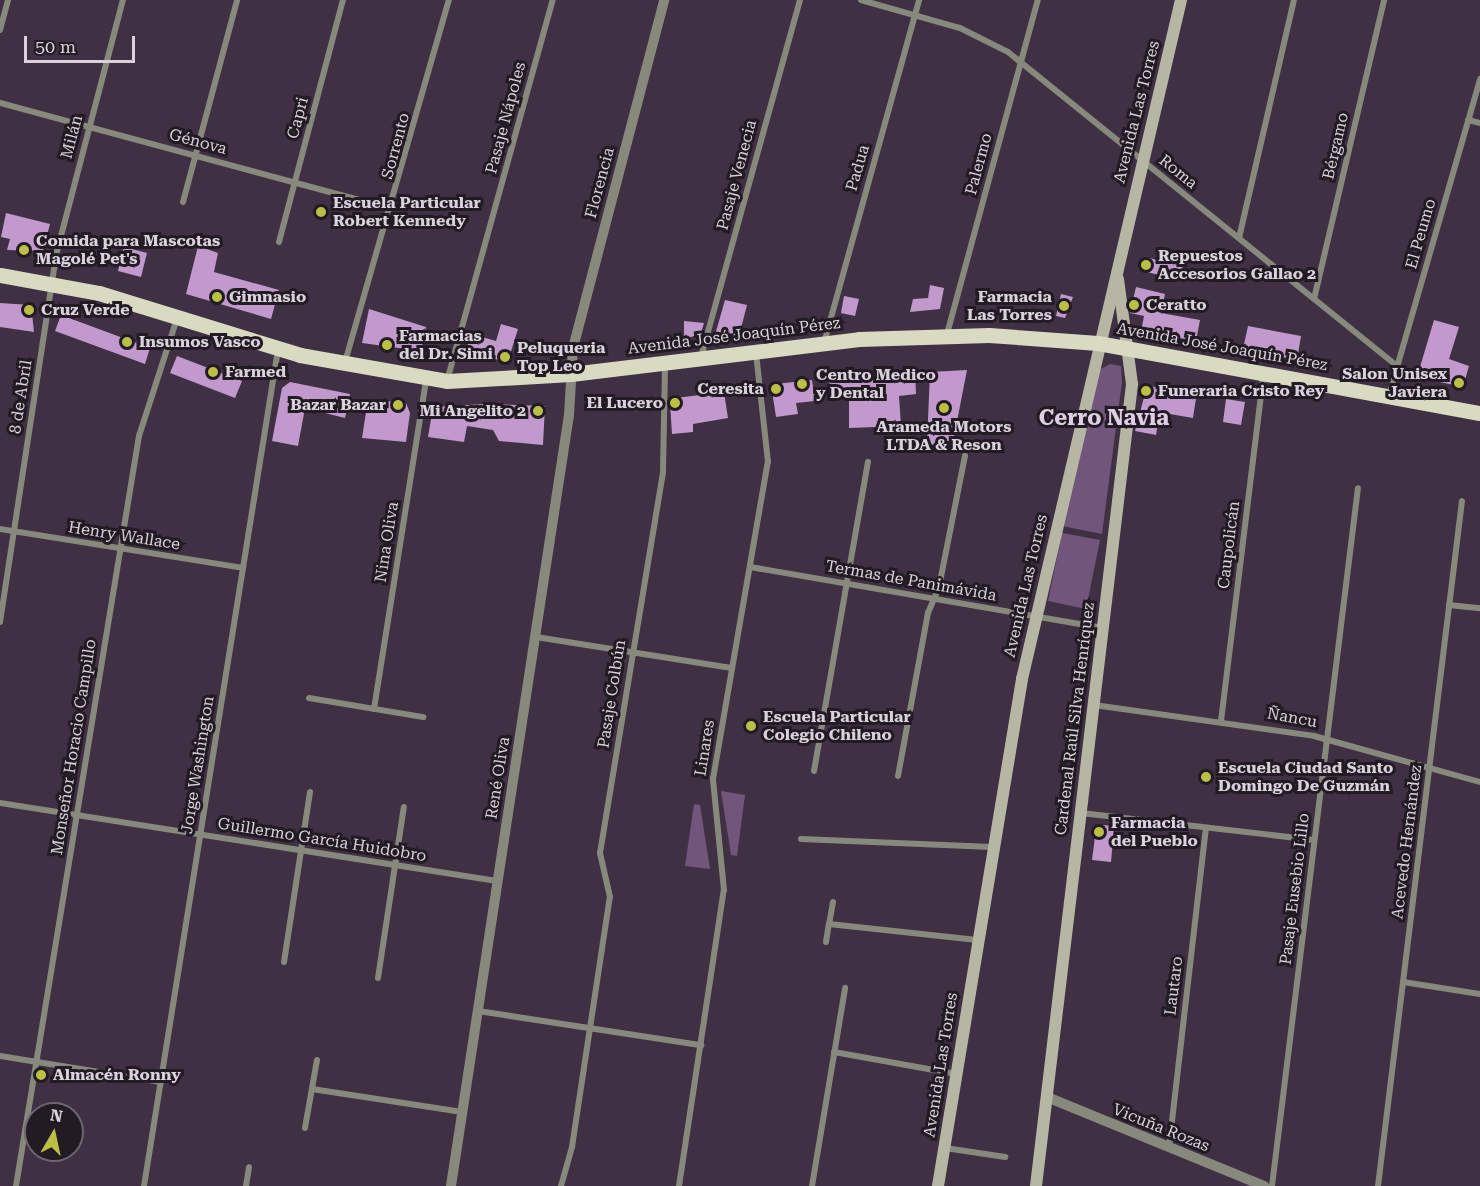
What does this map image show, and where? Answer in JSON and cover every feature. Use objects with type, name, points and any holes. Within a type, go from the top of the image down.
[{"type":"main road","name":"Avenida Las Torres","points":[[938,1186],[992,848],[1035,616],[1181,0]]},
{"type":"main road","name":"Cardenal Raúl Silva Henríquez","points":[[1036,1186],[1132,384],[1128,348],[1119,310],[1119,257]]},
{"type":"main road","name":"Avenida José Joaquín Pérez","points":[[0,275],[52,282],[177,316],[278,349],[344,365],[447,381],[571,374],[824,343],[947,335],[1098,343],[1480,412]]},
{"type":"street","points":[[0,30],[8,0]]},
{"type":"street","name":"Milán","points":[[52,282],[88,126],[123,0]]},
{"type":"street","points":[[183,202],[237,0]]},
{"type":"street","name":"Capri","points":[[279,242],[343,0]]},
{"type":"street","name":"Sorrento","points":[[344,365],[389,208],[398,194],[449,0]]},
{"type":"street","name":"Pasaje Nápoles","points":[[447,381],[553,0]]},
{"type":"street","name":"Florencia","points":[[571,374],[574,341],[664,0]]},
{"type":"street","name":"Pasaje Venecia","points":[[700,358],[800,0]]},
{"type":"street","name":"Roma","points":[[861,0],[979,36],[1021,61],[1397,366]]},
{"type":"street","name":"Padua","points":[[824,343],[919,0]]},
{"type":"street","name":"Palermo","points":[[947,335],[1038,0]]},
{"type":"street","points":[[1239,238],[1294,0]]},
{"type":"street","name":"Bérgamo","points":[[1314,299],[1384,0]]},
{"type":"street","name":"El Peumo","points":[[1389,396],[1480,79]]},
{"type":"street","name":"Génova","points":[[0,103],[389,208]]},
{"type":"street","points":[[1468,120],[1480,123]]},
{"type":"street","name":"8 de Abril","points":[[0,622],[52,282]]},
{"type":"street","name":"Monseñor Horacio Campillo","points":[[15,1186],[138,436],[177,316]]},
{"type":"street","name":"Jorge Washington","points":[[144,1186],[278,349]]},
{"type":"street","name":"Linares","points":[[679,1186],[724,890],[712,787],[768,450],[756,351]]},
{"type":"street","name":"Pasaje Colbún","points":[[561,1186],[591,1028],[610,897],[600,853],[663,464],[664,362]]},
{"type":"street","name":"Caupolicán","points":[[1221,721],[1264,373]]},
{"type":"street","name":"René Oliva","points":[[452,1186],[536,637],[571,374]]},
{"type":"street","name":"Nina Oliva","points":[[374,709],[426,379]]},
{"type":"street","points":[[898,776],[965,456]]},
{"type":"street","points":[[814,771],[868,462]]},
{"type":"street","name":"Pasaje Eusebio Lillo","points":[[1272,1186],[1358,488]]},
{"type":"street","name":"Acevedo Hernández","points":[[1378,1186],[1462,501]]},
{"type":"street","name":"Henry Wallace","points":[[0,529],[243,568]]},
{"type":"street","name":"Termas de Panimávida","points":[[750,567],[1103,628]]},
{"type":"street","points":[[1449,605],[1480,609]]},
{"type":"street","points":[[536,637],[732,669]]},
{"type":"street","points":[[309,698],[423,717]]},
{"type":"street","name":"Ñancu","points":[[1094,705],[1221,721],[1327,739],[1480,782]]},
{"type":"street","points":[[284,962],[310,792]]},
{"type":"street","name":"Guillermo García Huidobro","points":[[0,803],[497,881]]},
{"type":"street","points":[[378,978],[404,807]]},
{"type":"street","points":[[1081,813],[1314,840]]},
{"type":"street","name":"Lautaro","points":[[1169,1147],[1206,828]]},
{"type":"street","points":[[801,839],[992,848]]},
{"type":"street","points":[[826,942],[833,902]]},
{"type":"street","points":[[829,924],[977,940]]},
{"type":"street","points":[[1403,982],[1480,994]]},
{"type":"street","points":[[812,1186],[845,987]]},
{"type":"street","points":[[478,1011],[700,1045]]},
{"type":"street","points":[[834,1052],[956,1074]]},
{"type":"street","points":[[0,1056],[161,1082]]},
{"type":"street","points":[[305,1128],[317,1060]]},
{"type":"street","points":[[312,1089],[462,1112]]},
{"type":"street","name":"Vicuña Rozas","points":[[1047,1097],[1264,1186]]},
{"type":"street","points":[[945,1148],[1005,1157]]},
{"type":"street","points":[[246,1186],[249,1167]]},
{"type":"shaded area","points":[[1110,364],[1121,366],[1122,382],[1102,534],[1062,526],[1099,370]]},
{"type":"shaded area","points":[[1062,533],[1100,540],[1086,609],[1048,601]]},
{"type":"shaded area","points":[[721,791],[745,795],[737,856],[731,855]]},
{"type":"shaded area","points":[[694,804],[700,805],[710,869],[685,866]]},
{"type":"building","points":[[6,213],[50,224],[43,251],[7,250],[10,239],[1,237]]},
{"type":"building","points":[[198,246],[218,253],[214,272],[279,290],[271,319],[186,294]]},
{"type":"building","points":[[124,247],[147,253],[141,277],[118,271]]},
{"type":"building","points":[[1145,257],[1182,266],[1186,281],[1142,271]]},
{"type":"building","points":[[930,285],[944,288],[940,309],[910,312],[913,299],[928,298]]},
{"type":"building","points":[[1136,287],[1165,294],[1161,313],[1200,320],[1196,341],[1141,331],[1144,316],[1130,313]]},
{"type":"building","name":"Farmacia Las Torres","points":[[1061,294],[1073,297],[1065,318],[1056,316]]},
{"type":"building","points":[[844,296],[859,299],[855,316],[841,313]]},
{"type":"building","points":[[725,300],[747,305],[739,336],[715,335]]},
{"type":"building","points":[[0,303],[31,305],[34,332],[0,327]]},
{"type":"building","points":[[369,309],[426,327],[421,351],[362,343]]},
{"type":"building","points":[[61,315],[150,348],[145,364],[55,331]]},
{"type":"building","points":[[1434,320],[1459,327],[1449,359],[1469,366],[1463,387],[1417,377]]},
{"type":"building","points":[[684,321],[704,323],[701,333],[684,340]]},
{"type":"building","points":[[501,324],[518,329],[508,361],[472,356],[466,349],[472,334],[496,341]]},
{"type":"building","points":[[1248,326],[1301,336],[1297,360],[1243,349]]},
{"type":"building","points":[[177,356],[242,381],[235,398],[170,373]]},
{"type":"building","name":"Arameda Motors LTDA & Reson","points":[[967,370],[952,447],[927,444],[930,372]]},
{"type":"building","points":[[915,371],[916,394],[899,396],[901,426],[849,428],[849,396],[831,397],[829,379]]},
{"type":"building","points":[[812,380],[815,401],[796,403],[798,414],[776,417],[772,391],[776,384]]},
{"type":"building","points":[[290,382],[350,394],[345,418],[305,408],[298,446],[272,441],[282,388]]},
{"type":"building","points":[[1147,386],[1197,392],[1193,418],[1170,414],[1169,419],[1159,417],[1156,435],[1135,431]]},
{"type":"building","points":[[724,392],[728,418],[693,424],[693,432],[672,434],[670,404],[676,398]]},
{"type":"building","points":[[368,399],[406,403],[410,413],[406,442],[362,438]]},
{"type":"building","points":[[1226,399],[1245,402],[1241,425],[1223,422]]},
{"type":"building","points":[[486,404],[545,406],[543,445],[499,441],[493,430],[467,426],[464,442],[428,437],[433,407]]},
{"type":"building","points":[[1102,825],[1114,826],[1111,862],[1092,860],[1096,829]]},
{"type":"place","name":"Escuela Particular Robert Kennedy","points":[[321,212]]},
{"type":"place","name":"Comida para Mascotas Magolé Pet's","points":[[24,250]]},
{"type":"place","name":"Repuestos Accesorios Gallao 2","points":[[1146,265]]},
{"type":"place","name":"Gimnasio","points":[[217,297]]},
{"type":"place","name":"Ceratto","points":[[1134,305]]},
{"type":"place","name":"Farmacia Las Torres","points":[[1064,306]]},
{"type":"place","name":"Cruz Verde","points":[[29,310]]},
{"type":"place","name":"Insumos Vasco","points":[[127,342]]},
{"type":"place","name":"Farmacias del Dr. Simi","points":[[387,345]]},
{"type":"place","name":"Peluqueria Top Leo","points":[[505,357]]},
{"type":"place","name":"Farmed","points":[[213,372]]},
{"type":"place","name":"Salon Unisex Javiera","points":[[1459,383]]},
{"type":"place","name":"Centro Medico y Dental","points":[[802,384]]},
{"type":"place","name":"Ceresita","points":[[776,389]]},
{"type":"place","name":"Funeraria Cristo Rey","points":[[1146,391]]},
{"type":"place","name":"El Lucero","points":[[675,403]]},
{"type":"place","name":"Bazar Bazar","points":[[398,405]]},
{"type":"place","name":"Arameda Motors LTDA & Reson","points":[[944,408]]},
{"type":"place","name":"Mi Angelito 2","points":[[538,411]]},
{"type":"place","name":"Escuela Particular Colegio Chileno","points":[[751,726]]},
{"type":"place","name":"Escuela Ciudad Santo Domingo De Guzmán","points":[[1206,777]]},
{"type":"place","name":"Farmacia del Pueblo","points":[[1099,832]]},
{"type":"place","name":"Almacén Ronny","points":[[41,1075]]},
{"type":"district","name":"Cerro Navia","points":[[1104,418]]}]
